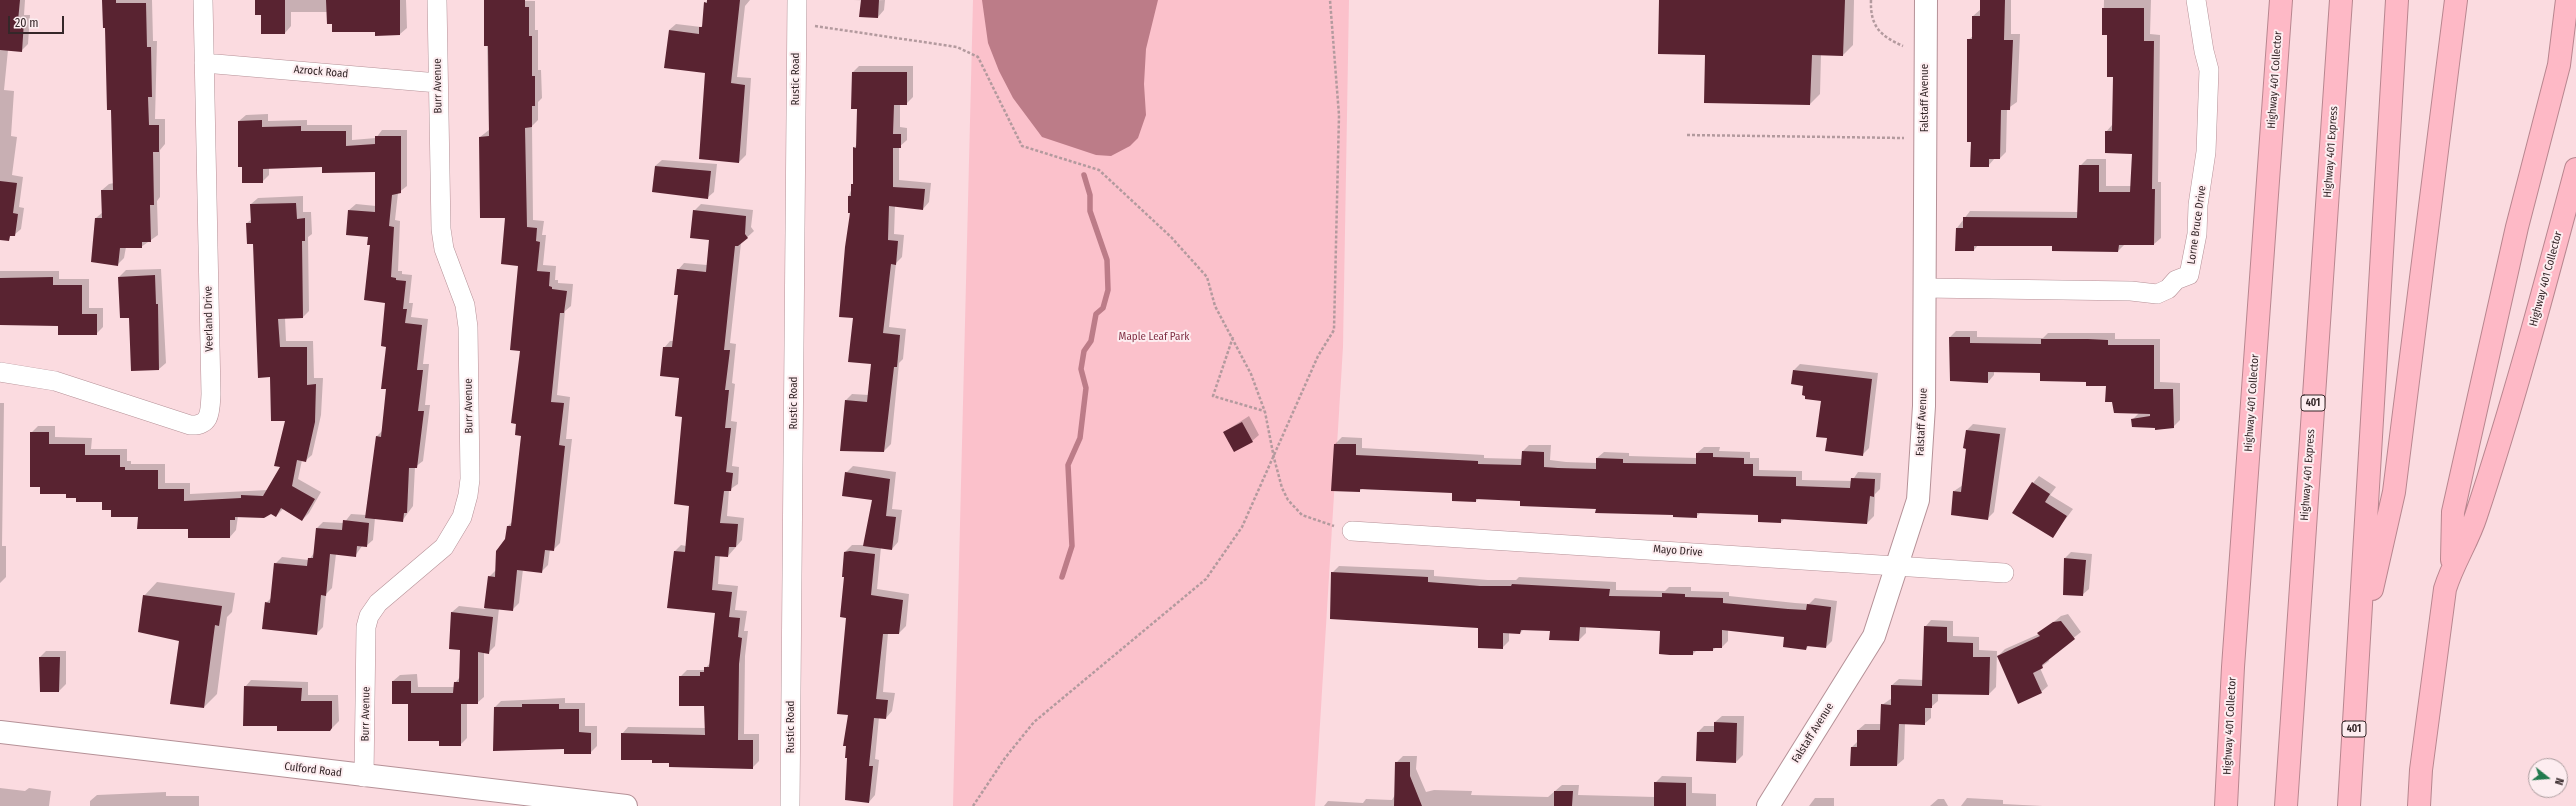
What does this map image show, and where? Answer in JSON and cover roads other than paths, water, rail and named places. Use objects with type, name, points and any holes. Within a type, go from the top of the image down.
[{"type":"highway","name":"Highway 401 Collector","points":[[2226,806],[2233,667],[2281,0]]},
{"type":"highway","name":"Highway 401 Express","points":[[2286,806],[2341,0]]},
{"type":"highway","name":"401","points":[[2349,806],[2397,0]]},
{"type":"highway","points":[[2358,651],[2394,492],[2456,0]]},
{"type":"highway","points":[[2451,567],[2453,512],[2517,227],[2559,65],[2567,0]]},
{"type":"highway","name":"Highway 401 Collector","points":[[2419,806],[2424,746],[2446,589],[2451,567],[2476,518],[2540,304],[2576,169]]},
{"type":"street","name":"Veerland Drive","points":[[0,372],[55,381],[190,425],[200,425],[205,422],[210,409],[211,394],[203,0]]},
{"type":"street","name":"Burr Avenue","points":[[364,777],[366,627],[369,616],[378,603],[396,586],[444,547],[462,517],[470,479],[468,326],[465,305],[444,249],[441,229],[437,0]]},
{"type":"street","name":"Rustic Road","points":[[790,806],[797,0]]},
{"type":"street","name":"Falstaff Avenue","points":[[1768,806],[1874,636],[1918,500],[1924,406],[1926,0]]},
{"type":"street","name":"Lorne Bruce Drive","points":[[1924,288],[2131,291],[2157,294],[2168,289],[2176,280],[2189,275],[2197,234],[2198,204],[2206,152],[2209,70],[2196,0]]},
{"type":"street","name":"Azrock Road","points":[[204,63],[438,83]]},
{"type":"street","name":"Mayo Drive","points":[[1352,531],[2004,573]]},
{"type":"street","name":"Culford Road","points":[[0,732],[84,741],[364,777],[626,806]]},
{"type":"waterway","points":[[1062,577],[1072,546],[1068,465],[1080,438],[1086,388],[1081,369],[1084,351],[1091,341],[1096,314],[1103,308],[1108,290],[1107,260],[1090,211],[1090,195],[1084,175]]},
{"type":"park label","name":"Maple Leaf Park","points":[[1154,337]]}]
